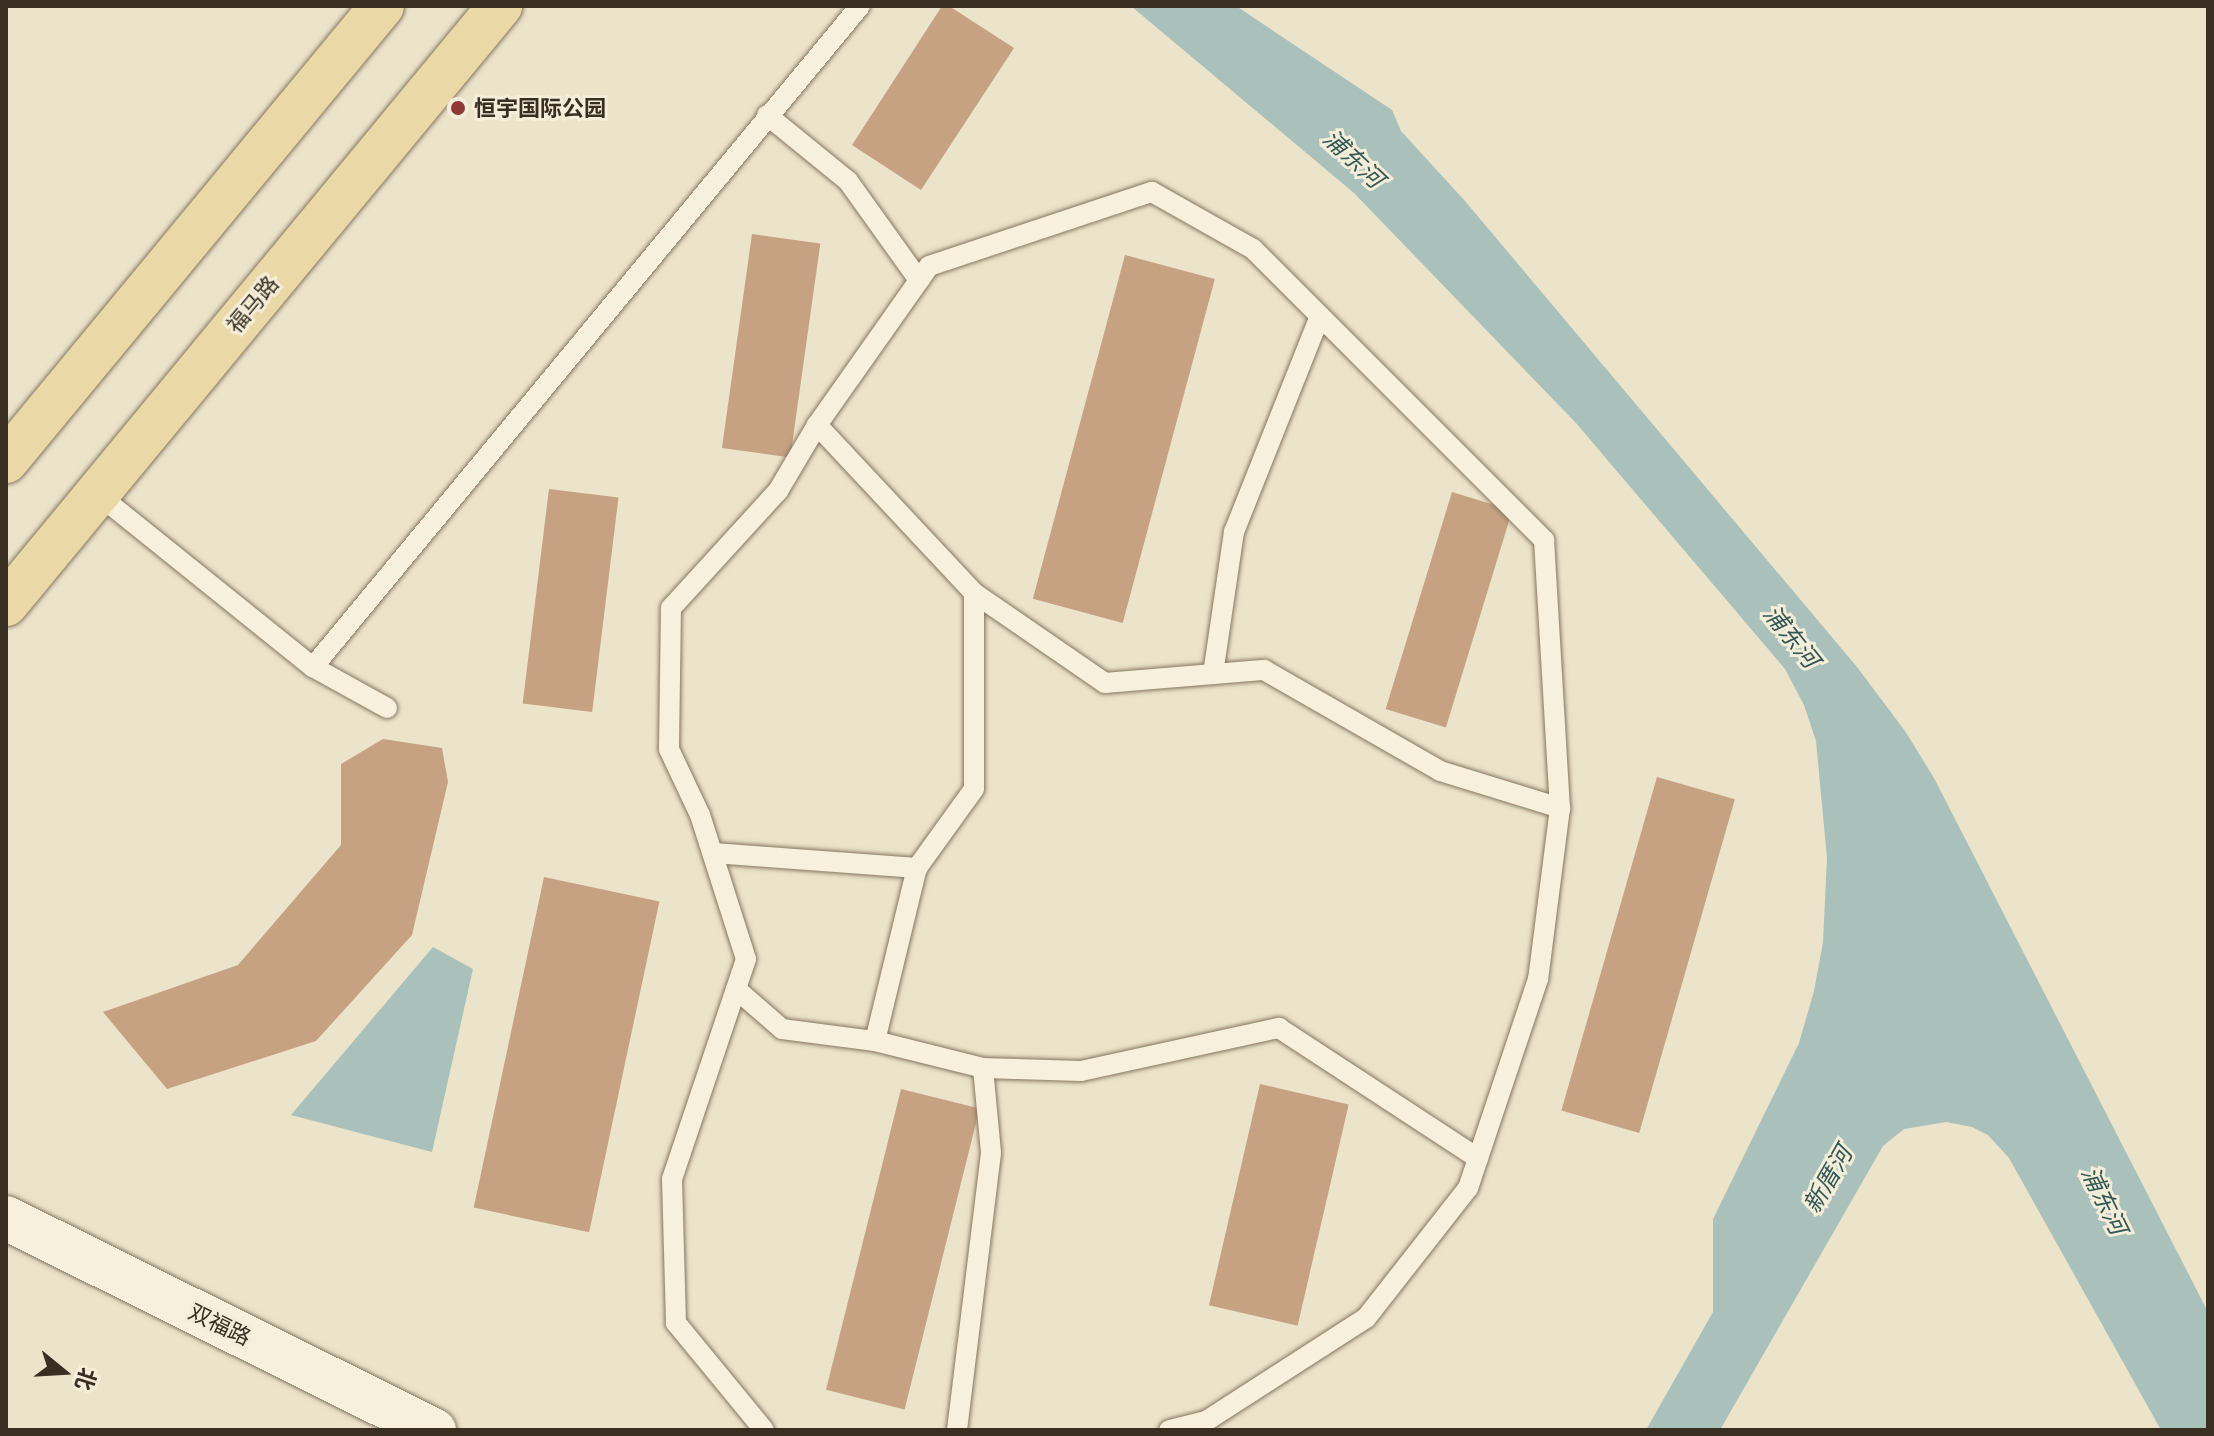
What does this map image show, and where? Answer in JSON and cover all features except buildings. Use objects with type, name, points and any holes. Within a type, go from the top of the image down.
[{"type":"main road","points":[[6,461],[382,6]]},
{"type":"main road","name":"福马路","points":[[6,604],[95,492],[500,6]]},
{"type":"street","name":"双福路","points":[[6,1218],[434,1430]]},
{"type":"lane","points":[[313,667],[860,6]]},
{"type":"lane","points":[[767,115],[848,181],[919,280]]},
{"type":"lane","points":[[764,1430],[676,1323],[672,1179],[746,959],[700,815],[669,749],[671,608],[778,491],[817,425],[929,266],[1152,192],[1253,249],[1544,540],[1560,808],[1538,979],[1468,1188],[1366,1318],[1206,1421],[1169,1430]]},
{"type":"lane","points":[[1213,674],[1234,532],[1320,316]]},
{"type":"lane","points":[[817,425],[974,593],[1105,683],[1264,670],[1440,771],[1560,808]]},
{"type":"lane","points":[[95,492],[313,667],[387,708]]},
{"type":"lane","points":[[875,1041],[917,868],[974,789],[974,593]]},
{"type":"lane","points":[[713,853],[917,868]]},
{"type":"lane","points":[[736,989],[782,1029],[875,1041],[983,1068],[1081,1071],[1279,1028],[1478,1158]]},
{"type":"lane","points":[[957,1430],[991,1153],[983,1068]]},
{"type":"water","points":[[1131,6],[1236,6],[1392,110],[1401,131],[1465,201],[1857,667],[1905,731],[1934,778],[2208,1312],[2208,1430],[2161,1430],[2009,1158],[1988,1135],[1972,1127],[1946,1122],[1904,1129],[1883,1146],[1720,1430],[1646,1430],[1713,1312],[1713,1219],[1799,1043],[1814,991],[1823,942],[1827,858],[1816,741],[1804,705],[1785,669],[1576,423],[1354,193]]},
{"type":"water","points":[[433,947],[473,969],[432,1152],[291,1115]]},
{"type":"place","name":"恒宇国际公园","points":[[458,108]]},
{"type":"water label","name":"浦东河","points":[[1354,158]]},
{"type":"water label","name":"浦东河","points":[[1792,636]]},
{"type":"water label","name":"新厝河","points":[[1827,1179]]},
{"type":"water label","name":"浦东河","points":[[2105,1200]]}]
